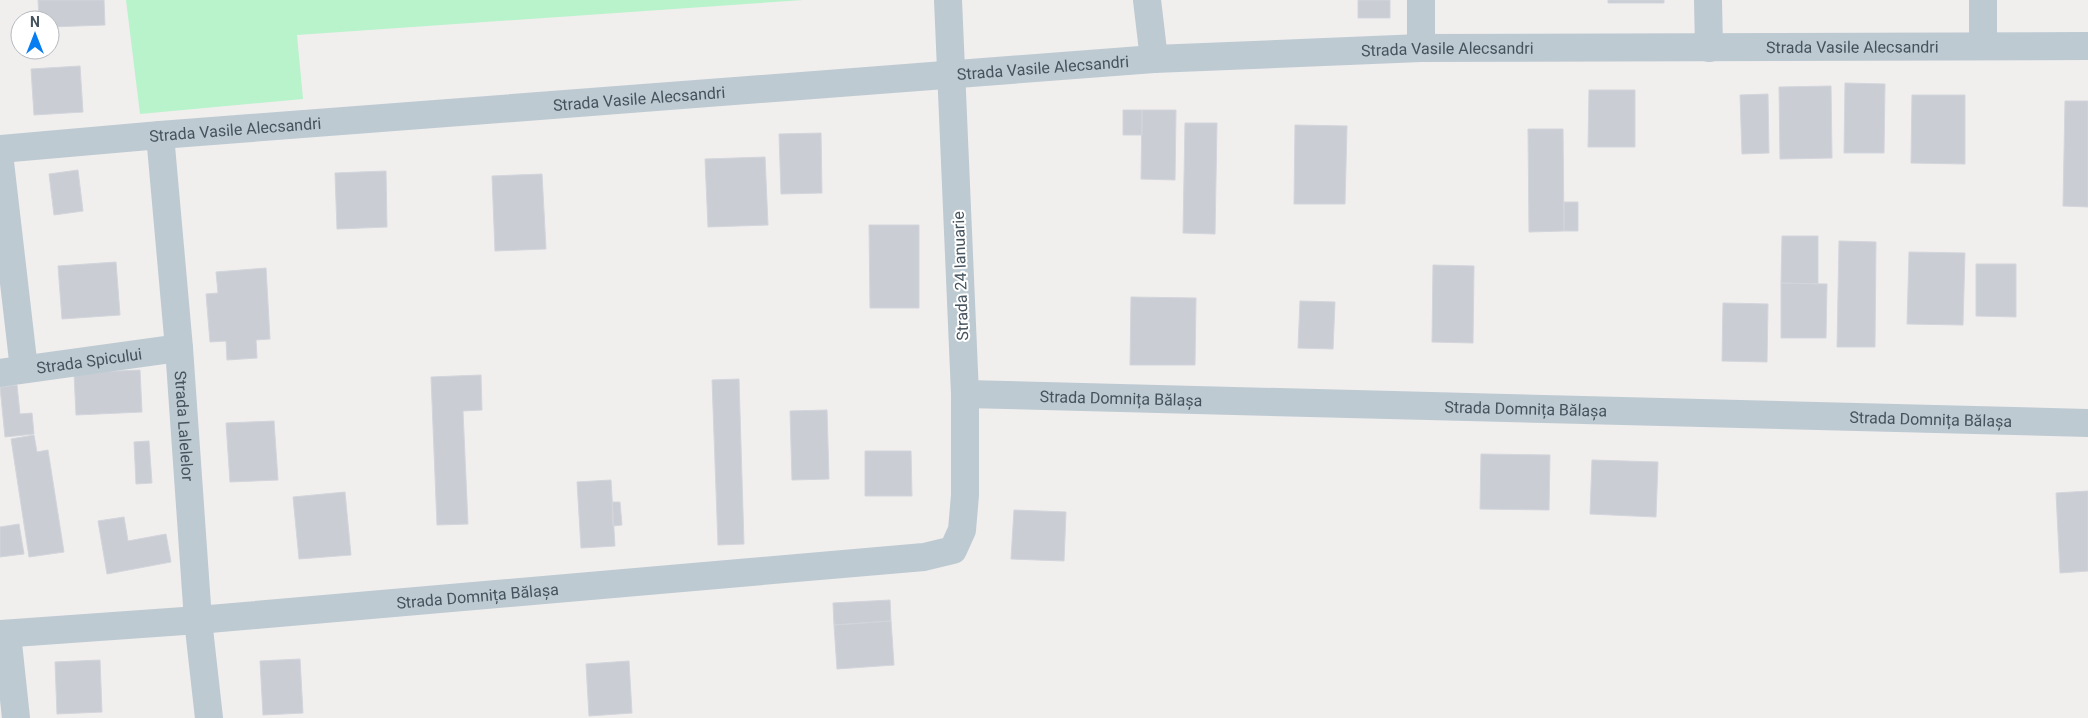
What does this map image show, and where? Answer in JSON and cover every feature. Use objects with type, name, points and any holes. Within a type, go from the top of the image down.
[{"type":"street","name":"Strada 24 Ianuarie","points":[[948,0],[965,394],[965,495],[962,530],[953,550]]},
{"type":"street","points":[[1147,0],[1154,58]]},
{"type":"street","points":[[1421,0],[1421,48]]},
{"type":"street","points":[[1708,0],[1709,48]]},
{"type":"street","points":[[1983,0],[1984,46]]},
{"type":"street","name":"Strada Vasile Alecsandri","points":[[0,149],[1154,58],[1421,48],[2088,46]]},
{"type":"street","name":"Strada Lalelelor","points":[[160,135],[179,348],[198,620],[209,718]]},
{"type":"street","points":[[0,162],[12,371]]},
{"type":"street","name":"Strada Spicului","points":[[12,371],[179,348]]},
{"type":"street","name":"Strada Domnița Bălașa","points":[[965,394],[2088,423]]},
{"type":"street","name":"Strada Domnița Bălașa","points":[[3,634],[198,620],[924,557],[953,550]]},
{"type":"street","points":[[3,634],[16,718]]},
{"type":"green space","points":[[126,0],[803,0],[297,35],[303,99],[140,114]]},
{"type":"building","points":[[38,0],[104,0],[105,25],[60,27],[60,10],[38,10]]},
{"type":"building","points":[[1358,0],[1390,0],[1390,18],[1358,18]]},
{"type":"building","points":[[1608,0],[1664,0],[1664,3],[1608,3]]},
{"type":"building","points":[[80,66],[83,112],[34,115],[31,69]]},
{"type":"building","points":[[1845,83],[1885,84],[1884,153],[1844,153]]},
{"type":"building","points":[[1831,86],[1832,158],[1780,159],[1779,87]]},
{"type":"building","points":[[1589,90],[1635,90],[1635,147],[1588,147]]},
{"type":"building","points":[[1768,94],[1769,153],[1742,154],[1740,95]]},
{"type":"building","points":[[1912,95],[1965,95],[1965,164],[1911,163]]},
{"type":"building","points":[[2065,101],[2088,101],[2088,207],[2063,206]]},
{"type":"building","points":[[1123,110],[1142,110],[1142,135],[1123,135]]},
{"type":"building","points":[[1142,110],[1176,110],[1175,180],[1141,179]]},
{"type":"building","points":[[1185,123],[1217,123],[1215,234],[1183,233]]},
{"type":"building","points":[[1295,125],[1347,126],[1345,204],[1294,204]]},
{"type":"building","points":[[1528,129],[1563,129],[1564,231],[1529,232]]},
{"type":"building","points":[[821,133],[822,193],[781,194],[779,134]]},
{"type":"building","points":[[765,157],[768,225],[708,227],[705,159]]},
{"type":"building","points":[[78,170],[83,211],[54,215],[49,174]]},
{"type":"building","points":[[386,171],[387,227],[337,229],[335,173]]},
{"type":"building","points":[[542,174],[546,249],[495,251],[492,176]]},
{"type":"building","points":[[1564,202],[1578,202],[1578,231],[1564,231]]},
{"type":"building","points":[[869,225],[919,225],[919,308],[870,308]]},
{"type":"building","points":[[1782,236],[1818,236],[1818,284],[1781,283]]},
{"type":"building","points":[[1839,241],[1876,242],[1875,347],[1837,347]]},
{"type":"building","points":[[1909,252],[1965,253],[1963,325],[1907,324]]},
{"type":"building","points":[[116,262],[120,315],[62,319],[58,266]]},
{"type":"building","points":[[1976,264],[2016,264],[2016,317],[1976,316]]},
{"type":"building","points":[[1433,265],[1474,266],[1473,343],[1432,342]]},
{"type":"building","points":[[266,268],[270,339],[256,340],[257,358],[227,360],[226,341],[210,342],[206,294],[218,293],[216,272]]},
{"type":"building","points":[[1781,283],[1827,284],[1826,338],[1781,338]]},
{"type":"building","points":[[1131,297],[1196,298],[1195,365],[1130,365]]},
{"type":"building","points":[[1300,301],[1335,302],[1333,349],[1298,348]]},
{"type":"building","points":[[1723,303],[1768,304],[1767,362],[1722,361]]},
{"type":"building","points":[[140,370],[142,412],[76,415],[74,373]]},
{"type":"building","points":[[481,375],[482,410],[463,411],[468,524],[437,525],[431,377]]},
{"type":"building","points":[[739,379],[744,544],[718,545],[712,380]]},
{"type":"building","points":[[17,385],[20,414],[32,413],[34,434],[5,437],[0,387]]},
{"type":"building","points":[[827,410],[829,479],[792,480],[790,411]]},
{"type":"building","points":[[274,421],[278,480],[230,482],[226,423]]},
{"type":"building","points":[[34,435],[37,452],[48,450],[64,552],[29,557],[11,439]]},
{"type":"building","points":[[149,441],[152,483],[136,484],[134,442]]},
{"type":"building","points":[[865,451],[911,451],[912,496],[865,496]]},
{"type":"building","points":[[1481,454],[1550,455],[1549,510],[1480,509]]},
{"type":"building","points":[[1592,460],[1658,462],[1656,517],[1590,514]]},
{"type":"building","points":[[611,480],[615,546],[581,548],[577,482]]},
{"type":"building","points":[[2088,491],[2088,571],[2060,573],[2056,493]]},
{"type":"building","points":[[345,492],[351,555],[299,559],[293,497]]},
{"type":"building","points":[[612,502],[620,502],[622,525],[613,526]]},
{"type":"building","points":[[1014,510],[1066,512],[1064,561],[1011,559]]},
{"type":"building","points":[[124,517],[128,541],[166,534],[171,562],[107,574],[98,521]]},
{"type":"building","points":[[19,524],[24,554],[0,557],[0,527]]},
{"type":"building","points":[[890,600],[891,621],[834,625],[833,603]]},
{"type":"building","points":[[891,621],[894,665],[837,669],[834,625]]},
{"type":"building","points":[[300,659],[303,713],[263,715],[260,661]]},
{"type":"building","points":[[100,660],[102,712],[57,714],[55,662]]},
{"type":"building","points":[[629,661],[632,713],[589,716],[586,664]]}]
